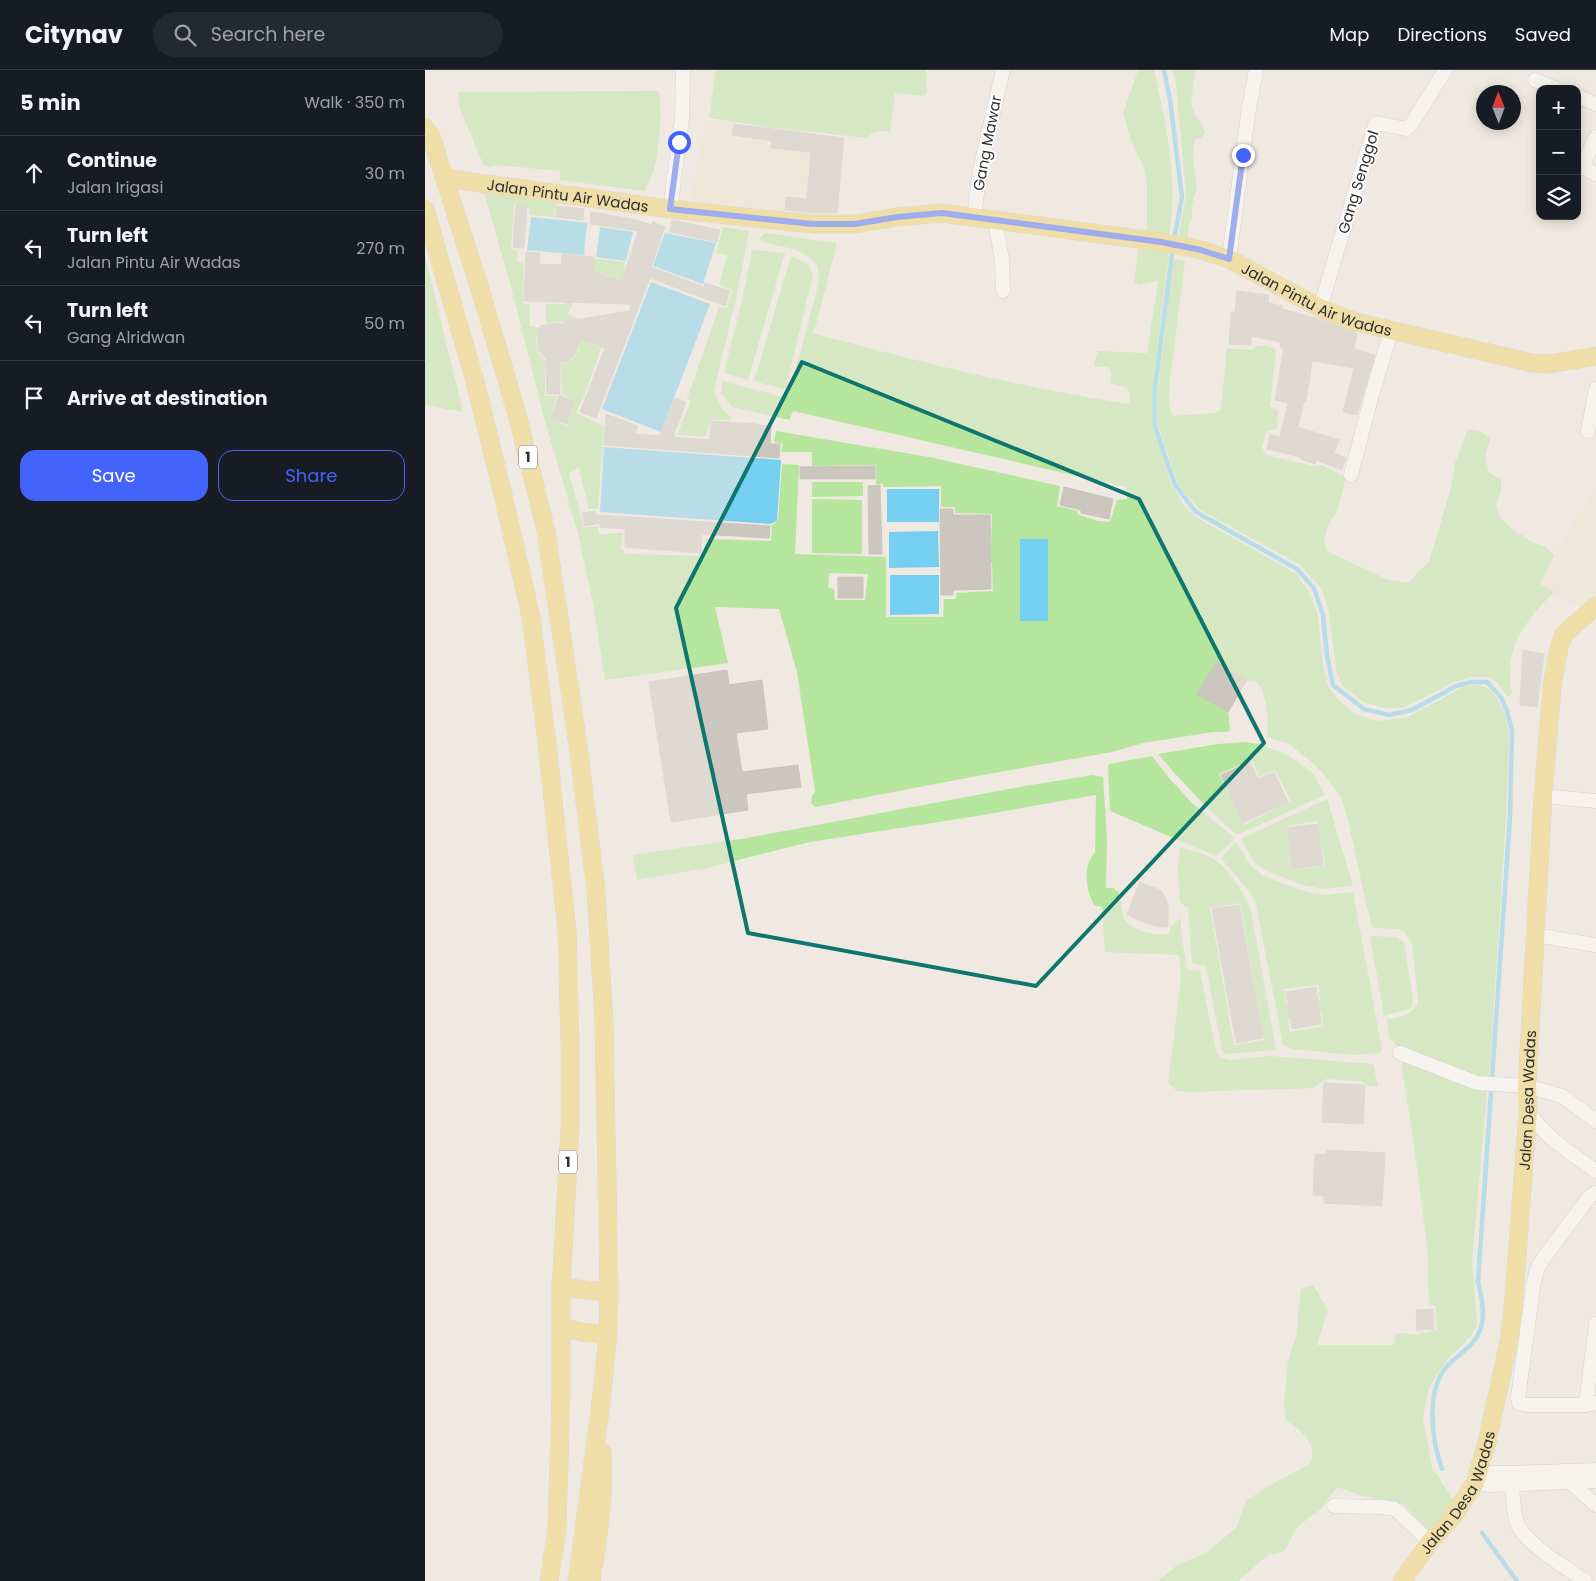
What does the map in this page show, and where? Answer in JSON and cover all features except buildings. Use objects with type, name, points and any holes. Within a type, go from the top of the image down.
[{"type":"main road","name":"1","points":[[425,128],[431,136],[479,286],[529,459],[546,531],[578,745],[596,891],[604,1022],[609,1290],[608,1335],[600,1411],[577,1581]]},
{"type":"main road","name":"Jalan Pintu Air Wadas","points":[[444,178],[670,209],[812,224],[855,224],[897,217],[942,213],[1164,242],[1229,259],[1319,308],[1355,322],[1532,363],[1550,364],[1596,356]]},
{"type":"main road","name":"1","points":[[425,209],[475,385],[504,499],[531,618],[567,931],[570,1042],[569,1130],[561,1287],[561,1393],[557,1529],[549,1581]]},
{"type":"main road","name":"Jalan Desa Wadas","points":[[1402,1581],[1453,1516],[1477,1477],[1509,1341],[1518,1258],[1528,1111],[1527,1086],[1549,711],[1559,647],[1564,634],[1596,606]]},
{"type":"main road","points":[[561,1287],[594,1291],[609,1290]]},
{"type":"main road","points":[[561,1326],[581,1332],[608,1335]]},
{"type":"main road","points":[[591,1581],[599,1530],[604,1474],[600,1411]]},
{"type":"street","points":[[670,209],[682,119],[683,70]]},
{"type":"street","name":"Gang Mawar","points":[[974,217],[980,170],[1003,70]]},
{"type":"street","points":[[1229,259],[1248,114],[1256,70]]},
{"type":"street","name":"Gang Senggol","points":[[1319,308],[1375,125],[1377,123],[1406,129],[1411,125],[1445,70]]},
{"type":"street","points":[[1535,80],[1547,85]]},
{"type":"street","points":[[1581,98],[1596,104]]},
{"type":"street","points":[[1581,164],[1596,137]]},
{"type":"street","points":[[1581,166],[1596,174]]},
{"type":"street","points":[[995,220],[1002,260],[1003,291]]},
{"type":"street","points":[[1351,475],[1391,330]]},
{"type":"street","points":[[1588,432],[1596,389]]},
{"type":"street","points":[[1543,796],[1596,800]]},
{"type":"street","points":[[1536,935],[1596,945]]},
{"type":"street","points":[[1400,1053],[1482,1084],[1527,1086],[1562,1096],[1596,1121]]},
{"type":"street","points":[[1528,1111],[1546,1135],[1596,1171]]},
{"type":"street","points":[[1596,1193],[1590,1196],[1551,1249],[1536,1274],[1517,1398],[1519,1403],[1522,1405],[1591,1404],[1596,1324]]},
{"type":"street","points":[[1512,1479],[1579,1470],[1596,1470]]},
{"type":"street","points":[[1571,1483],[1579,1470]]},
{"type":"street","points":[[1477,1477],[1489,1473],[1512,1479],[1571,1483],[1596,1482]]},
{"type":"street","points":[[1512,1479],[1517,1523],[1523,1533],[1531,1542],[1585,1581]]},
{"type":"street","points":[[1571,1483],[1596,1505]]},
{"type":"street","points":[[1334,1506],[1395,1509],[1431,1542]]},
{"type":"highlighted area","points":[[802,362],[1139,499],[1264,743],[1036,986],[748,933],[676,608]]},
{"type":"shaded area","points":[[707,120],[844,138],[837,218],[694,205],[691,197]]},
{"type":"shaded area","points":[[1596,489],[1596,606],[1588,613],[1540,584],[1563,539]]},
{"type":"green space","points":[[716,70],[926,70],[927,92],[924,96],[895,93],[890,132],[877,132],[867,138],[774,128],[709,118]]},
{"type":"green space","points":[[1138,70],[1154,70],[1167,132],[1173,194],[1169,236],[1147,231],[1147,183],[1144,168],[1132,143],[1123,114]]},
{"type":"green space","points":[[1172,70],[1195,70],[1192,108],[1205,133],[1201,138],[1196,139],[1194,146],[1193,160],[1197,188],[1192,204],[1192,218],[1187,239],[1178,237],[1186,196],[1176,83]]},
{"type":"green space","points":[[659,91],[659,143],[653,173],[645,191],[560,180],[560,171],[497,165],[488,167],[483,164],[459,106],[458,92]]},
{"type":"green space","points":[[484,193],[557,199],[554,217],[529,215],[529,206],[514,204],[511,248],[517,251],[517,261],[524,264],[523,303],[530,304],[530,326],[541,328],[536,340],[538,355],[540,354],[545,361],[558,365],[568,362],[578,351],[577,336],[571,327],[560,322],[546,324],[546,304],[566,304],[566,282],[584,257],[625,262],[624,270],[632,273],[627,283],[588,268],[568,314],[584,322],[580,339],[601,348],[583,399],[576,413],[604,426],[598,509],[589,509],[579,468],[569,473],[584,528],[598,526],[599,534],[623,533],[620,548],[626,554],[703,556],[706,539],[771,541],[772,525],[778,521],[782,464],[799,465],[795,554],[886,557],[886,617],[943,617],[944,599],[956,599],[956,593],[993,591],[992,562],[967,563],[968,546],[991,546],[992,514],[955,513],[955,507],[941,507],[941,486],[883,487],[883,484],[876,484],[876,465],[812,466],[812,452],[781,452],[783,444],[774,442],[776,431],[929,457],[1060,486],[1057,506],[1078,511],[1077,514],[1097,521],[1110,522],[1117,500],[1127,499],[1126,487],[793,411],[789,420],[732,407],[721,393],[722,381],[783,397],[789,393],[819,282],[818,266],[803,254],[790,248],[758,240],[765,233],[837,243],[816,325],[812,333],[969,373],[1089,398],[1129,404],[1130,396],[1127,388],[1111,383],[1109,367],[1097,367],[1094,364],[1098,351],[1147,353],[1158,282],[1139,285],[1134,282],[1138,251],[1140,248],[1162,251],[1169,254],[1153,385],[1153,425],[1171,484],[1187,509],[1196,517],[1297,574],[1310,594],[1318,615],[1323,665],[1328,686],[1337,699],[1354,713],[1376,721],[1406,718],[1463,687],[1477,684],[1489,689],[1497,698],[1504,711],[1509,734],[1506,817],[1489,1080],[1399,1047],[1389,1038],[1387,1020],[1409,1013],[1418,1002],[1412,944],[1405,932],[1399,929],[1374,928],[1371,925],[1341,797],[1323,773],[1309,760],[1289,744],[1267,737],[1267,708],[1257,681],[1247,680],[1216,662],[1198,694],[1228,712],[1230,730],[1228,732],[1213,732],[1143,743],[1112,752],[815,807],[811,803],[815,791],[797,672],[779,609],[715,607],[728,663],[605,680],[593,603],[578,534],[545,421],[509,279]],"holes":[[[545,369],[561,369],[562,394],[576,401],[567,426],[550,419],[557,396],[545,396]],[[1020,539],[1048,540],[1048,621],[1020,620]],[[829,573],[868,574],[865,600],[835,600],[834,589],[828,587]]]},
{"type":"green space","points":[[723,227],[749,231],[738,289],[714,391],[721,408],[732,418],[730,420],[710,420],[706,436],[677,435],[691,401],[687,399],[719,307],[727,308],[732,290],[719,285],[727,255],[716,253]]},
{"type":"green space","points":[[752,250],[785,253],[748,380],[724,373]]},
{"type":"green space","points":[[425,256],[463,412],[425,405]]},
{"type":"green space","points":[[791,256],[809,265],[813,275],[786,387],[783,389],[754,381]]},
{"type":"green space","points":[[1173,259],[1185,261],[1170,381],[1169,405],[1173,416],[1214,413],[1221,409],[1227,348],[1252,350],[1256,346],[1268,346],[1276,350],[1270,406],[1278,410],[1277,428],[1266,432],[1262,448],[1267,455],[1312,466],[1322,465],[1346,477],[1337,512],[1329,523],[1324,542],[1327,551],[1386,579],[1409,583],[1429,562],[1451,488],[1455,463],[1468,429],[1478,430],[1490,438],[1485,458],[1489,473],[1501,479],[1501,491],[1496,507],[1501,518],[1512,529],[1532,542],[1546,547],[1554,556],[1540,584],[1554,592],[1525,626],[1513,650],[1510,678],[1512,694],[1507,697],[1498,683],[1488,677],[1470,677],[1454,682],[1403,708],[1385,708],[1363,702],[1343,686],[1337,674],[1328,608],[1322,590],[1300,565],[1199,509],[1178,485],[1158,426],[1158,390]]},
{"type":"green space","points":[[812,482],[863,482],[863,496],[812,497]]},
{"type":"green space","points":[[812,499],[862,500],[862,554],[812,553]]},
{"type":"green space","points":[[1245,742],[1259,744],[1284,753],[1312,772],[1325,795],[1237,835],[1196,796],[1158,754],[1218,744]],"holes":[[[1252,760],[1259,777],[1275,770],[1291,801],[1244,825],[1219,774]]]},
{"type":"green space","points":[[1152,756],[1193,804],[1235,838],[1216,856],[1110,811],[1108,766],[1110,764]]},
{"type":"green space","points":[[1093,775],[1103,777],[1107,839],[1106,888],[1113,888],[1119,892],[1123,916],[1130,926],[1136,929],[1150,933],[1169,934],[1170,927],[1181,918],[1181,933],[1187,968],[1200,971],[1216,1052],[1221,1058],[1230,1060],[1270,1056],[1373,1064],[1378,1086],[1368,1086],[1361,1081],[1326,1079],[1313,1088],[1191,1092],[1177,1091],[1168,1083],[1181,979],[1179,955],[1105,952],[1102,907],[1094,905],[1087,885],[1088,864],[1095,853],[1096,795],[810,842],[707,868],[637,880],[633,855],[747,838]]},
{"type":"green space","points":[[1327,799],[1353,886],[1323,889],[1303,885],[1267,871],[1254,862],[1241,839]],"holes":[[[1318,821],[1325,866],[1291,870],[1286,826]]]},
{"type":"green space","points":[[1236,842],[1250,865],[1264,876],[1303,891],[1324,895],[1353,892],[1382,1050],[1379,1053],[1353,1055],[1293,1049],[1283,1044],[1256,904],[1249,891],[1221,858]],"holes":[[[1318,985],[1320,1000],[1311,1002],[1312,1013],[1321,1012],[1323,1026],[1290,1032],[1288,1018],[1297,1017],[1295,1004],[1286,1005],[1284,989]]]},
{"type":"green space","points":[[1180,847],[1206,855],[1214,859],[1225,869],[1245,897],[1251,910],[1276,1050],[1225,1054],[1222,1050],[1206,966],[1192,963],[1188,908],[1180,902],[1178,871]],"holes":[[[1240,903],[1264,1040],[1234,1045],[1210,908]]]},
{"type":"green space","points":[[1370,936],[1397,937],[1404,943],[1413,998],[1412,1006],[1409,1009],[1384,1016]]},
{"type":"green space","points":[[1403,1061],[1471,1087],[1487,1091],[1472,1261],[1477,1325],[1470,1337],[1447,1360],[1429,1387],[1423,1418],[1432,1467],[1453,1500],[1429,1531],[1403,1504],[1363,1496],[1337,1487],[1321,1509],[1297,1527],[1285,1551],[1268,1555],[1238,1581],[1159,1581],[1177,1565],[1206,1553],[1236,1528],[1246,1501],[1311,1463],[1312,1449],[1310,1443],[1302,1433],[1286,1420],[1284,1405],[1288,1360],[1296,1337],[1301,1289],[1313,1285],[1328,1309],[1317,1345],[1394,1345],[1396,1334],[1416,1335],[1437,1329],[1435,1306],[1430,1305],[1429,1298],[1427,1248],[1416,1158],[1402,1069]]},
{"type":"water","points":[[531,217],[587,223],[584,255],[527,250]]},
{"type":"water","points":[[600,227],[633,232],[626,261],[596,257]]},
{"type":"water","points":[[665,233],[716,243],[703,284],[653,266]]},
{"type":"water","points":[[651,282],[710,304],[661,432],[602,409]]},
{"type":"water","points":[[604,447],[781,460],[777,521],[770,524],[600,512]]},
{"type":"water","points":[[887,489],[939,489],[939,522],[887,522]]},
{"type":"water","points":[[938,531],[939,567],[889,568],[889,532]]},
{"type":"water","points":[[1020,539],[1048,539],[1048,621],[1020,621]]},
{"type":"water","points":[[890,575],[939,575],[939,614],[890,615]]},
{"type":"waterway","points":[[1164,70],[1170,100],[1182,197],[1174,239]]},
{"type":"waterway","points":[[1173,247],[1155,388],[1155,426],[1175,485],[1196,512],[1297,569],[1314,588],[1323,615],[1327,656],[1333,685],[1364,709],[1389,715],[1412,710],[1456,686],[1471,682],[1487,682],[1501,697],[1507,711],[1512,732],[1510,817],[1478,1281],[1483,1318],[1478,1336],[1466,1350],[1447,1366],[1440,1376],[1436,1389],[1433,1402],[1433,1431],[1442,1469]]},
{"type":"waterway","points":[[1482,1533],[1517,1581]]},
{"type":"route","points":[[679,142],[670,209],[812,224],[855,224],[917,214],[942,213],[1161,242],[1201,250],[1229,259],[1243,155]]}]
